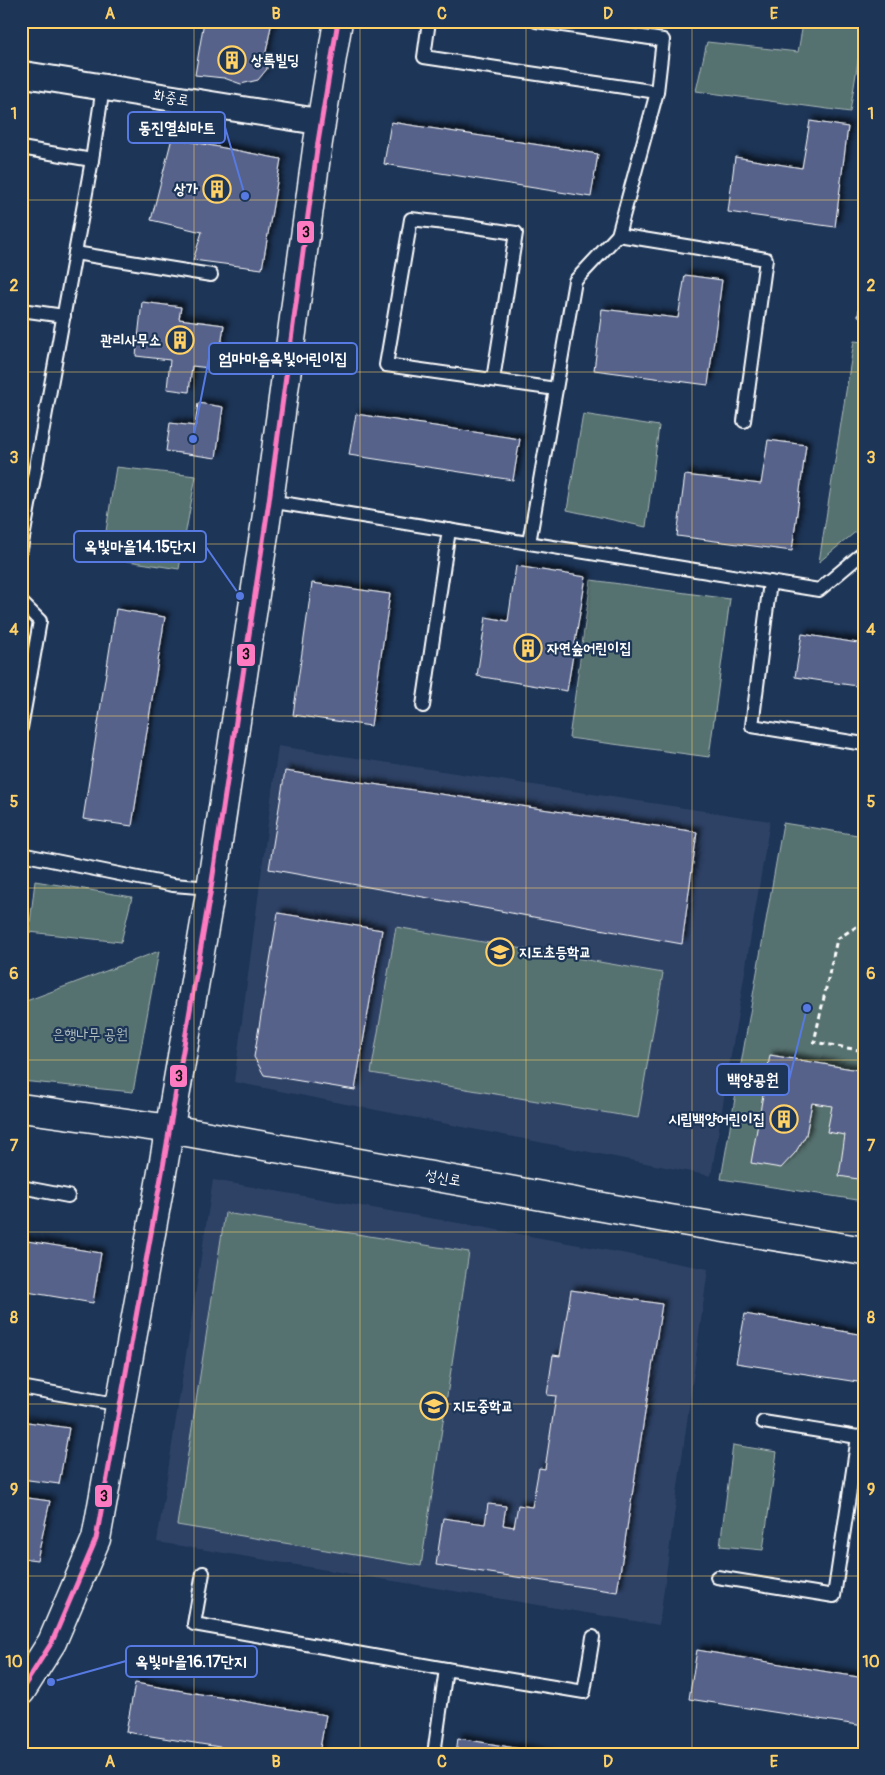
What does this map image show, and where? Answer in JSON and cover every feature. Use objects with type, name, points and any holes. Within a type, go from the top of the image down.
[{"type":"street","points":[[21,1690],[52,1642],[96,1539],[211,888],[269,501],[321,122],[338,21]]},
{"type":"street","name":"화중로","points":[[21,74],[321,122]]},
{"type":"street","name":"성신로","points":[[21,1108],[170,1128],[664,1218],[864,1251]]},
{"type":"lane","points":[[429,21],[424,57],[657,92]]},
{"type":"lane","points":[[529,543],[575,281],[618,235],[657,92],[663,40],[536,21]]},
{"type":"lane","points":[[21,548],[92,160],[103,87]]},
{"type":"lane","points":[[21,148],[92,160]]},
{"type":"lane","points":[[493,380],[516,233],[411,219],[386,365],[556,389]]},
{"type":"lane","points":[[618,235],[766,258],[744,422]]},
{"type":"lane","points":[[75,253],[211,274]]},
{"type":"lane","points":[[21,310],[64,316]]},
{"type":"lane","points":[[269,501],[819,590],[864,552]]},
{"type":"lane","points":[[423,706],[449,530]]},
{"type":"lane","points":[[770,582],[752,726],[864,744]]},
{"type":"lane","points":[[21,602],[40,621],[21,728]]},
{"type":"lane","points":[[21,854],[173,885],[211,888]]},
{"type":"lane","points":[[21,1187],[68,1196]]},
{"type":"lane","points":[[21,1387],[121,1405]]},
{"type":"lane","points":[[717,1578],[834,1596],[861,1436],[763,1422]]},
{"type":"lane","points":[[203,1574],[194,1624],[584,1692],[593,1637]]},
{"type":"lane","points":[[434,1754],[446,1669]]},
{"type":"path","points":[[864,922],[837,939],[814,1042],[864,1051]]},
{"type":"shaded area","name":"지도초등학교","points":[[278,746],[770,821],[711,1176],[234,1082]]},
{"type":"shaded area","name":"지도중학교","points":[[213,1180],[708,1269],[659,1625],[157,1542]]},
{"type":"green space","points":[[803,24],[863,29],[850,112],[696,91],[707,42],[798,52]]},
{"type":"green space","points":[[854,341],[864,342],[864,525],[819,562]]},
{"type":"green space","points":[[583,414],[659,426],[646,527],[567,510]]},
{"type":"green space","points":[[116,467],[196,476],[179,569],[102,557]]},
{"type":"green space","points":[[591,580],[730,599],[709,757],[569,738]]},
{"type":"green space","points":[[783,823],[864,836],[864,1201],[721,1179]]},
{"type":"green space","points":[[35,881],[132,897],[121,942],[29,932]]},
{"type":"green space","points":[[396,927],[663,973],[638,1118],[371,1073]]},
{"type":"green space","name":"은행나무 공원","points":[[159,951],[133,1092],[21,1081],[21,1003]]},
{"type":"green space","points":[[225,1213],[469,1252],[421,1566],[177,1525]]},
{"type":"green space","points":[[733,1445],[777,1452],[763,1550],[720,1546]]},
{"type":"building","name":"상록빌딩","points":[[204,21],[272,21],[266,52],[267,69],[258,80],[241,84],[224,78],[195,75]]},
{"type":"building","points":[[810,121],[848,127],[835,227],[728,212],[735,157],[802,168]]},
{"type":"building","points":[[391,122],[598,154],[591,197],[384,164]]},
{"type":"building","name":"상가","points":[[172,138],[281,159],[262,269],[193,260],[202,232],[151,220]]},
{"type":"building","points":[[685,275],[722,280],[708,385],[594,370],[602,309],[678,318]]},
{"type":"building","points":[[864,277],[864,317],[858,316]]},
{"type":"building","name":"관리사무소","points":[[142,302],[181,307],[179,319],[224,325],[218,369],[192,366],[189,392],[167,389],[170,360],[136,356]]},
{"type":"building","points":[[198,403],[223,407],[216,458],[166,451],[170,423],[195,426]]},
{"type":"building","points":[[356,414],[520,439],[513,480],[349,455]]},
{"type":"building","points":[[768,440],[806,445],[792,551],[677,536],[685,475],[761,484]]},
{"type":"building","name":"자연숲어린이집","points":[[516,566],[586,577],[567,691],[477,676],[486,617],[508,621]]},
{"type":"building","points":[[312,583],[390,594],[371,726],[293,715]]},
{"type":"building","points":[[116,609],[165,617],[132,826],[83,819]]},
{"type":"building","points":[[802,634],[864,644],[864,687],[795,677]]},
{"type":"building","points":[[285,771],[697,832],[682,944],[269,869]]},
{"type":"building","points":[[278,913],[382,930],[355,1090],[264,1075],[254,1057]]},
{"type":"building","name":"시립백양어린이집","points":[[770,1055],[864,1071],[864,1180],[839,1176],[845,1135],[827,1132],[832,1106],[812,1103],[806,1135],[795,1153],[781,1168],[751,1163]]},
{"type":"building","points":[[21,1240],[101,1253],[93,1303],[21,1291]]},
{"type":"building","points":[[571,1290],[662,1304],[617,1592],[436,1565],[443,1518],[485,1524],[488,1504],[506,1506],[503,1525],[514,1527],[518,1505],[532,1507],[539,1468],[545,1469],[556,1396],[547,1395],[553,1355],[560,1356]]},
{"type":"building","points":[[745,1314],[864,1335],[864,1383],[736,1363]]},
{"type":"building","points":[[21,1421],[69,1428],[59,1484],[21,1479]]},
{"type":"building","points":[[21,1497],[50,1501],[37,1560],[21,1558]]},
{"type":"building","points":[[697,1650],[864,1678],[864,1726],[689,1699]]},
{"type":"building","points":[[135,1683],[326,1715],[319,1754],[263,1754],[126,1732]]},
{"type":"building","points":[[458,1738],[549,1754],[456,1754]]},
{"type":"transit line","name":"3","points":[[21,1691],[52,1642],[96,1539],[211,888],[269,501],[318,142],[338,21]]},
{"type":"place","name":"상록빌딩","points":[[232,60]]},
{"type":"place","name":"상가","points":[[217,189]]},
{"type":"place","name":"동진열쇠마트","points":[[245,196]]},
{"type":"place","name":"관리사무소","points":[[180,340]]},
{"type":"place","name":"엄마마음옥빛어린이집","points":[[193,439]]},
{"type":"place","name":"옥빛마을14.15단지","points":[[240,596]]},
{"type":"place","name":"자연숲어린이집","points":[[528,648]]},
{"type":"place","name":"지도초등학교","points":[[500,952]]},
{"type":"place","name":"백양공원","points":[[807,1008]]},
{"type":"place","name":"시립백양어린이집","points":[[784,1119]]},
{"type":"place","name":"지도중학교","points":[[434,1406]]},
{"type":"place","name":"옥빛마을16.17단지","points":[[51,1682]]}]
